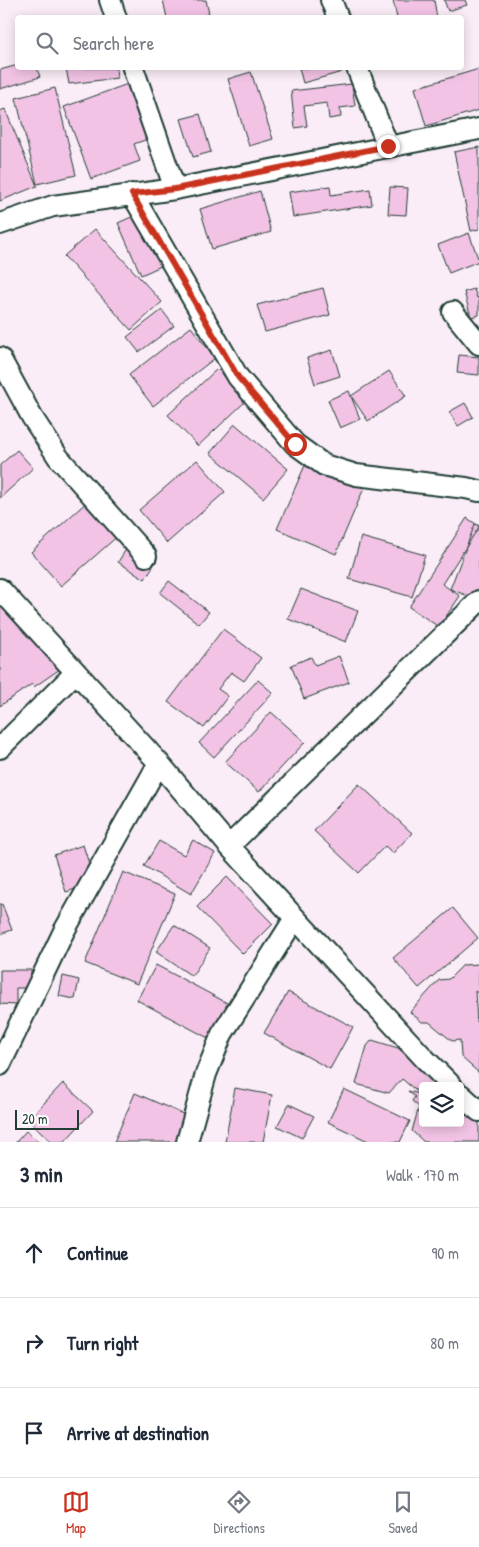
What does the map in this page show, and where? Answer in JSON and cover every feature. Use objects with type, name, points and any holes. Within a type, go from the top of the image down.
[{"type":"street","points":[[110,0],[115,15]]},
{"type":"street","points":[[331,0],[337,15]]},
{"type":"street","points":[[134,70],[175,189]]},
{"type":"street","points":[[358,70],[388,146]]},
{"type":"street","points":[[0,224],[53,206],[175,189],[479,129]]},
{"type":"street","points":[[132,194],[238,377],[295,444],[324,465],[356,475],[479,491]]},
{"type":"street","points":[[453,312],[479,344]]},
{"type":"street","points":[[0,358],[32,417],[58,457],[146,556]]},
{"type":"street","points":[[0,589],[159,763],[229,846],[448,1082]]},
{"type":"street","points":[[229,846],[479,601]]},
{"type":"street","points":[[0,748],[76,672]]},
{"type":"street","points":[[0,1065],[64,931],[159,763]]},
{"type":"street","points":[[187,1142],[206,1074],[222,1034],[295,918]]},
{"type":"street","points":[[464,1098],[479,1111]]},
{"type":"building","points":[[163,0],[206,0],[209,14],[205,15],[166,15]]},
{"type":"building","points":[[393,0],[434,0],[436,15],[396,15]]},
{"type":"building","points":[[444,0],[465,0],[467,5],[448,11]]},
{"type":"building","points":[[15,66],[15,70],[38,70],[40,77],[0,89],[0,70]]},
{"type":"building","points":[[479,69],[479,110],[426,126],[415,88]]},
{"type":"building","points":[[66,70],[116,70],[117,78],[69,84]]},
{"type":"building","points":[[300,70],[342,70],[342,72],[303,83]]},
{"type":"building","points":[[251,72],[273,139],[249,146],[228,79]]},
{"type":"building","points":[[136,81],[156,136],[134,144],[140,161],[91,179],[64,107]]},
{"type":"building","points":[[352,84],[355,106],[340,108],[341,117],[329,119],[327,103],[304,106],[307,126],[295,128],[291,91]]},
{"type":"building","points":[[55,88],[76,175],[37,184],[16,98]]},
{"type":"building","points":[[5,109],[37,186],[0,201],[0,111]]},
{"type":"building","points":[[200,114],[211,152],[193,157],[181,119]]},
{"type":"building","points":[[479,147],[479,229],[471,231],[454,152]]},
{"type":"building","points":[[330,186],[331,195],[370,189],[372,205],[293,217],[289,192]]},
{"type":"building","points":[[390,187],[408,188],[406,215],[388,214]]},
{"type":"building","points":[[260,191],[271,232],[212,249],[200,209]]},
{"type":"building","points":[[147,210],[170,262],[141,275],[118,223]]},
{"type":"building","points":[[95,229],[162,302],[131,330],[64,256]]},
{"type":"building","points":[[469,233],[479,261],[449,273],[438,245]]},
{"type":"building","points":[[323,288],[330,315],[265,332],[257,305]]},
{"type":"building","points":[[474,289],[477,298],[479,297],[479,315],[471,317],[464,292]]},
{"type":"building","points":[[162,310],[174,326],[139,352],[127,337]]},
{"type":"building","points":[[191,327],[215,358],[153,406],[129,375]]},
{"type":"building","points":[[332,350],[340,376],[315,384],[307,358]]},
{"type":"building","points":[[459,355],[479,357],[479,375],[457,373]]},
{"type":"building","points":[[217,369],[247,400],[198,446],[168,415]]},
{"type":"building","points":[[389,371],[406,396],[368,421],[351,396]]},
{"type":"building","points":[[349,391],[360,419],[340,428],[328,400]]},
{"type":"building","points":[[465,403],[473,417],[458,426],[449,412]]},
{"type":"building","points":[[235,424],[288,469],[263,498],[210,453]]},
{"type":"building","points":[[17,450],[33,468],[0,498],[0,465]]},
{"type":"building","points":[[197,460],[225,492],[167,543],[139,510]]},
{"type":"building","points":[[306,463],[364,488],[336,554],[277,529]]},
{"type":"building","points":[[89,500],[120,534],[61,586],[31,552]]},
{"type":"building","points":[[467,518],[479,527],[442,584],[460,596],[439,627],[409,607]]},
{"type":"building","points":[[475,524],[479,526],[479,600],[450,589]]},
{"type":"building","points":[[361,537],[425,555],[412,597],[349,579]]},
{"type":"building","points":[[130,543],[157,560],[145,579],[118,562]]},
{"type":"building","points":[[169,581],[209,612],[199,624],[160,593]]},
{"type":"building","points":[[0,585],[60,669],[34,687],[32,684],[0,706]]},
{"type":"building","points":[[301,589],[358,611],[346,642],[288,619]]},
{"type":"building","points":[[223,629],[261,658],[244,681],[231,672],[218,689],[228,696],[204,728],[168,702]]},
{"type":"building","points":[[339,656],[349,682],[304,699],[291,665],[311,657],[315,665]]},
{"type":"building","points":[[258,680],[273,693],[214,757],[199,743]]},
{"type":"building","points":[[271,712],[305,742],[259,792],[225,762]]},
{"type":"building","points":[[359,784],[412,833],[393,853],[385,846],[359,873],[314,831]]},
{"type":"building","points":[[193,840],[215,853],[191,894],[144,866],[159,841],[184,855]]},
{"type":"building","points":[[83,845],[93,876],[85,886],[66,892],[54,855]]},
{"type":"building","points":[[123,872],[175,894],[137,984],[85,963]]},
{"type":"building","points":[[227,877],[273,924],[243,954],[197,907]]},
{"type":"building","points":[[0,904],[2,904],[12,930],[0,934]]},
{"type":"building","points":[[453,908],[478,938],[419,988],[393,958]]},
{"type":"building","points":[[174,925],[210,948],[192,976],[156,952]]},
{"type":"building","points":[[479,964],[479,994],[475,991],[477,1022],[479,1022],[479,1073],[461,1057],[460,1040],[452,1041],[429,1022],[422,1022],[410,1012],[439,980],[449,979],[463,965]]},
{"type":"building","points":[[156,965],[229,1004],[210,1039],[137,1000]]},
{"type":"building","points":[[0,970],[31,970],[31,988],[16,988],[16,1005],[0,1004]]},
{"type":"building","points":[[63,976],[79,980],[75,999],[59,996]]},
{"type":"building","points":[[288,992],[353,1027],[330,1069],[264,1033]]},
{"type":"building","points":[[372,1040],[398,1048],[422,1069],[438,1073],[435,1082],[419,1082],[419,1093],[402,1079],[389,1093],[356,1084],[367,1046]]},
{"type":"building","points":[[63,1083],[93,1111],[64,1142],[52,1142],[28,1120]]},
{"type":"building","points":[[235,1088],[272,1095],[263,1142],[225,1142]]},
{"type":"building","points":[[344,1089],[410,1121],[400,1142],[370,1142],[328,1122]]},
{"type":"building","points":[[408,1091],[419,1094],[419,1107],[412,1101],[415,1097]]},
{"type":"building","points":[[135,1093],[192,1118],[182,1142],[114,1142]]},
{"type":"building","points":[[289,1104],[314,1116],[302,1138],[277,1126]]},
{"type":"building","points":[[464,1106],[479,1119],[479,1142],[424,1142],[412,1131],[419,1107],[419,1127],[464,1127]]},
{"type":"building","points":[[26,1131],[39,1142],[16,1142]]},
{"type":"route","points":[[295,444],[238,377],[132,194],[175,189],[388,146]]}]
